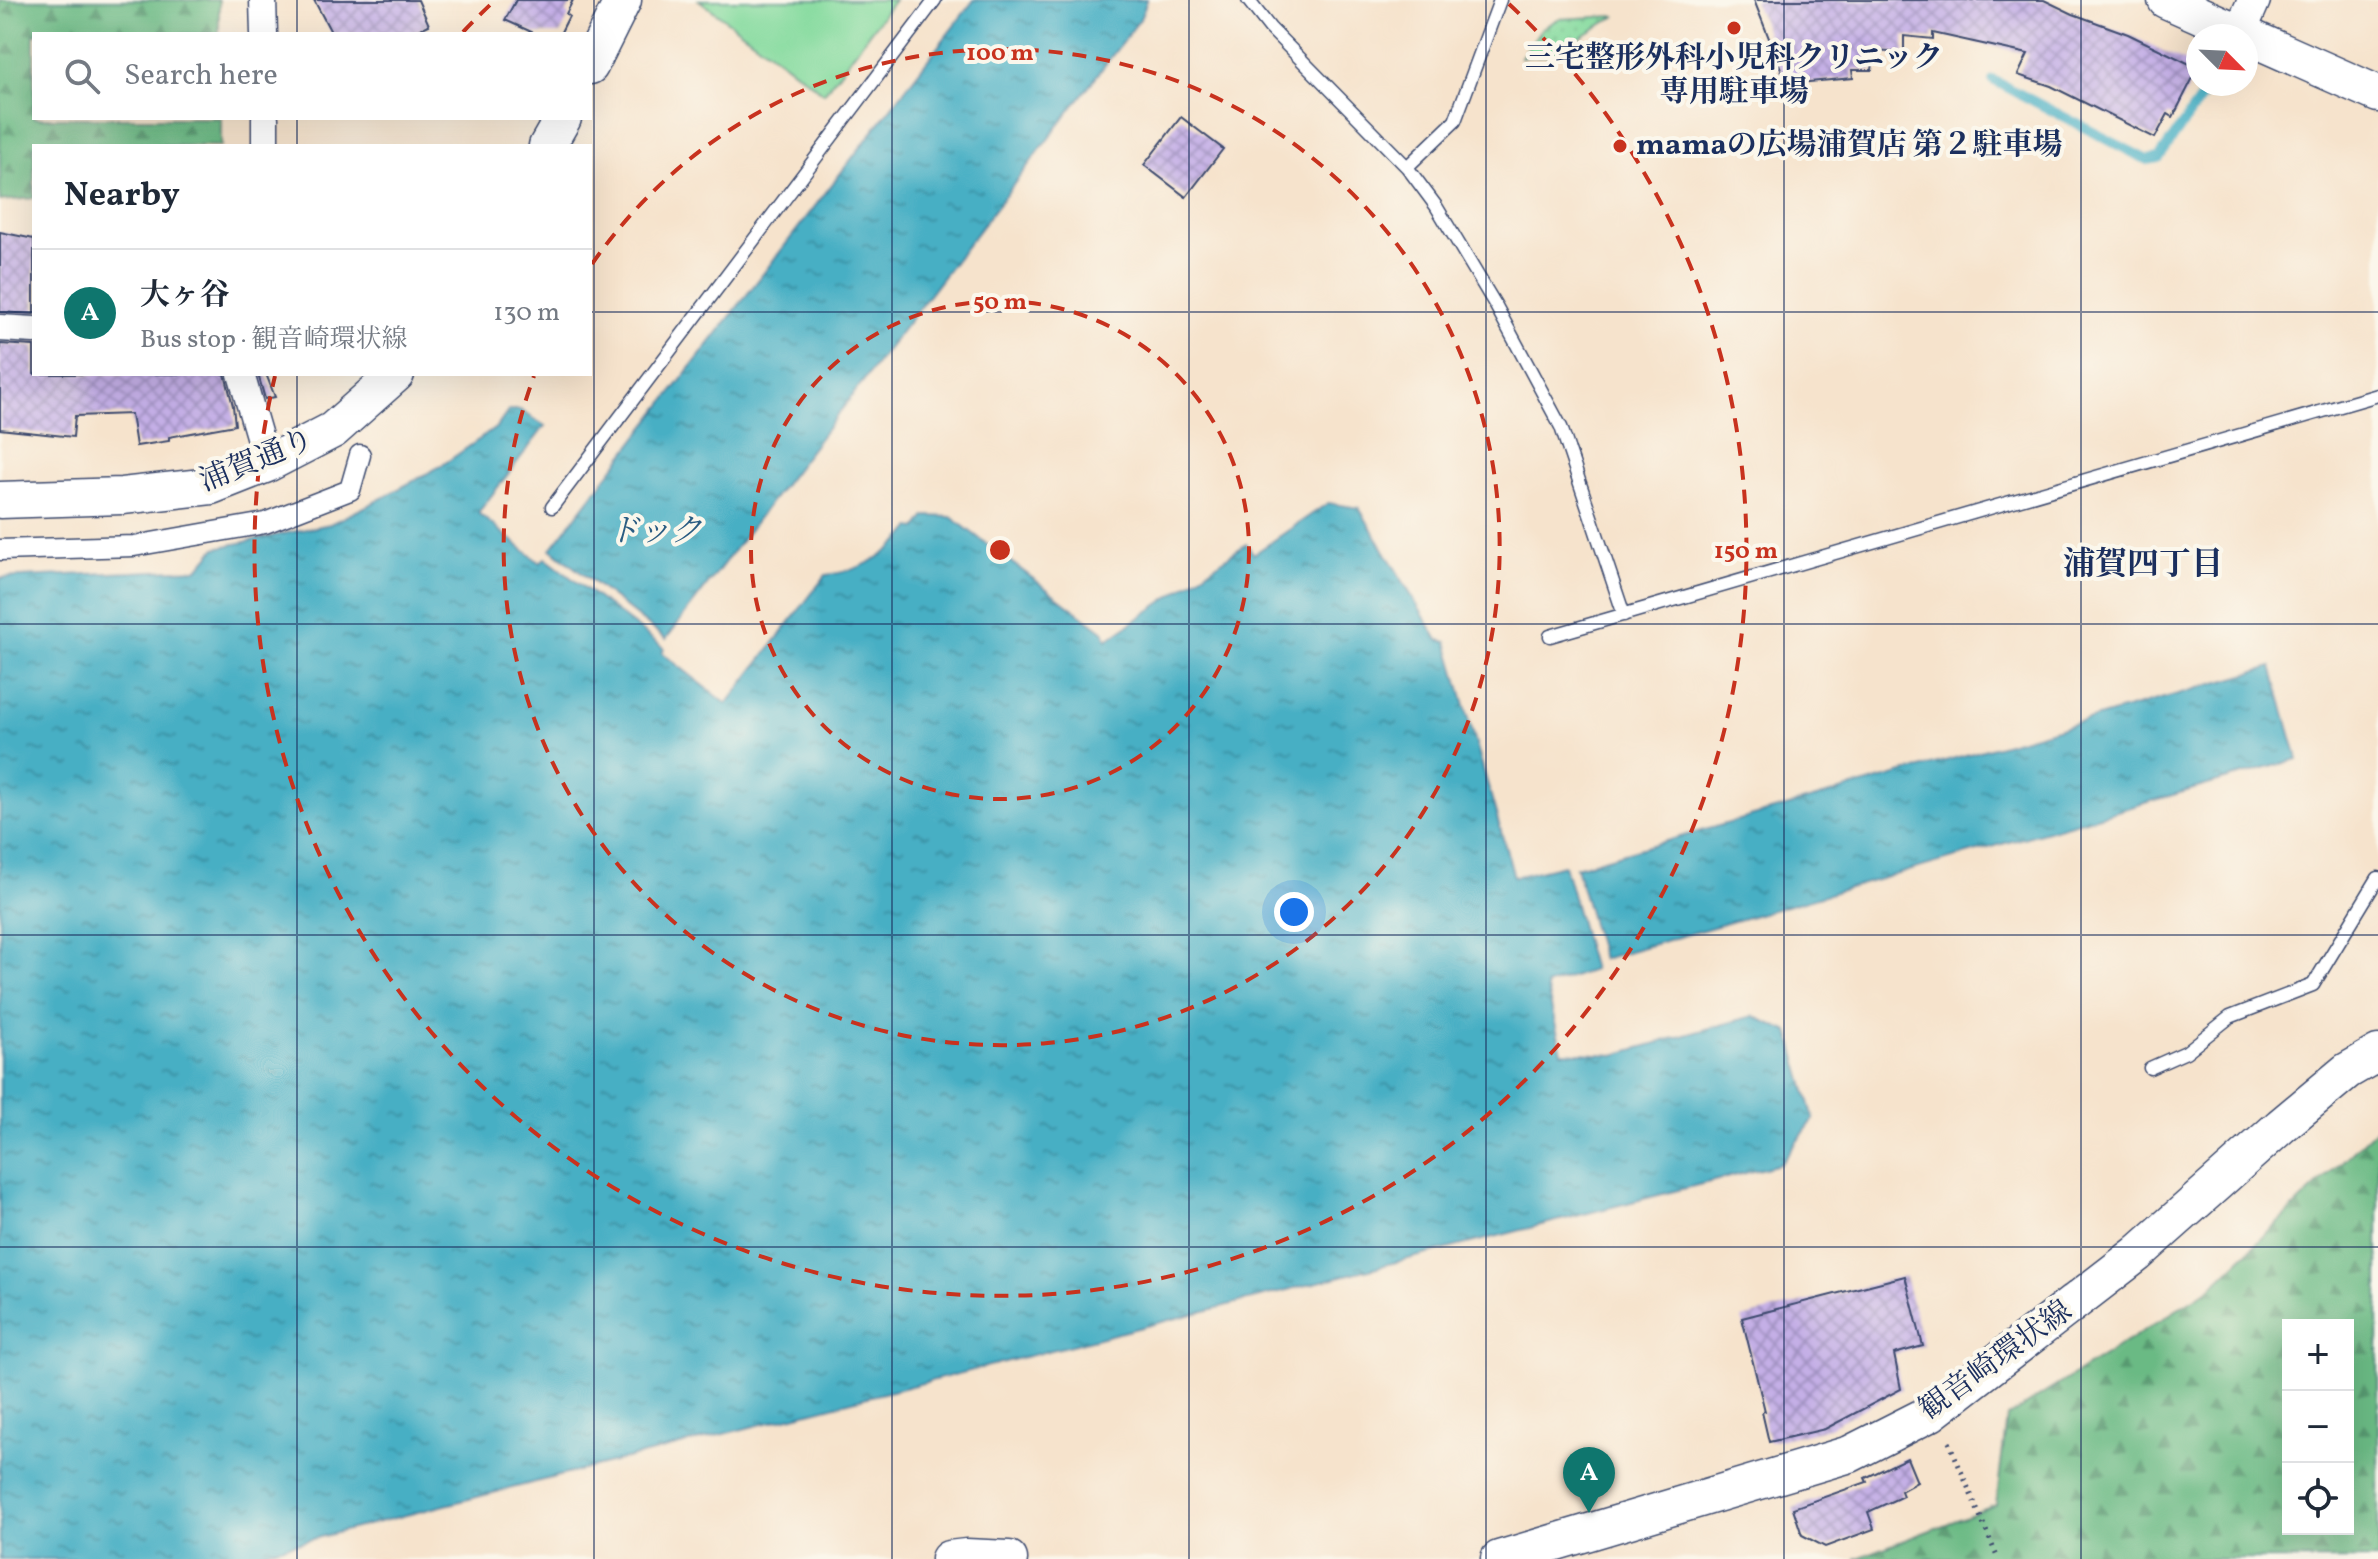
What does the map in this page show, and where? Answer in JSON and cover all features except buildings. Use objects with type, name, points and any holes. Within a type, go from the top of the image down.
[{"type":"main road","points":[[592,62],[623,0]]},
{"type":"main road","points":[[2166,0],[2247,16],[2378,94]]},
{"type":"main road","points":[[548,144],[562,120]]},
{"type":"main road","name":"浦賀通り","points":[[0,500],[122,496],[211,486],[267,464],[333,430],[394,376]]},
{"type":"main road","name":"観音崎環状線","points":[[1499,1559],[1850,1454],[1931,1413],[2137,1254],[2347,1071],[2378,1053]]},
{"type":"main road","points":[[949,1559],[1009,1559]]},
{"type":"street","points":[[263,0],[264,32]]},
{"type":"street","points":[[265,120],[265,144]]},
{"type":"street","points":[[0,328],[32,330]]},
{"type":"street","points":[[242,376],[267,464]]},
{"type":"street","points":[[0,550],[134,546],[265,523],[350,490],[360,455]]},
{"type":"lane","points":[[552,507],[935,0]]},
{"type":"lane","points":[[1248,0],[1270,28],[1407,167],[1436,206],[1496,306],[1561,427],[1624,615]]},
{"type":"lane","points":[[1407,167],[1455,121],[1500,0]]},
{"type":"lane","points":[[1550,636],[2378,395]]},
{"type":"lane","points":[[2150,1068],[2186,1052],[2230,1017],[2313,985],[2378,878]]},
{"type":"path","points":[[1931,1413],[1954,1451],[1998,1559]]},
{"type":"green space","points":[[0,0],[219,0],[219,32],[32,32],[32,120],[221,120],[221,144],[32,144],[32,198],[0,201]]},
{"type":"green space","points":[[699,0],[894,0],[824,93]]},
{"type":"green space","points":[[1616,16],[1551,55],[1521,57],[1541,29],[1558,19]]},
{"type":"green space","points":[[2378,1127],[2378,1559],[1855,1559],[1996,1505],[2007,1417],[2208,1290]]},
{"type":"water","name":"ドック","points":[[974,0],[1147,0],[1140,19],[666,639],[551,549]]},
{"type":"water","points":[[509,410],[520,410],[545,426],[478,513],[540,563],[545,558],[664,648],[662,653],[727,704],[826,575],[851,570],[884,554],[911,528],[917,529],[926,516],[951,517],[1104,632],[1107,640],[1246,544],[1254,554],[1328,503],[1359,508],[1438,640],[1447,642],[1514,877],[1564,865],[1593,970],[1546,986],[1562,1052],[1614,1055],[1753,1016],[1789,1032],[1814,1119],[1780,1164],[234,1559],[0,1559],[0,578],[198,569],[216,548],[330,524],[371,504],[441,466],[497,427]]},
{"type":"water","points":[[2272,667],[2298,759],[1602,959],[1576,867]]},
{"type":"waterway","points":[[1993,80],[2147,160],[2159,158],[2203,96]]},
{"type":"place","name":"三宅整形外科小児科クリニック 専用駐車場","points":[[1734,28]]},
{"type":"place","name":"mamaの広場浦賀店 第２駐車場","points":[[1620,146]]},
{"type":"place","name":"大ヶ谷","points":[[1589,1513]]},
{"type":"district","name":"浦賀四丁目","points":[[2143,566]]}]
